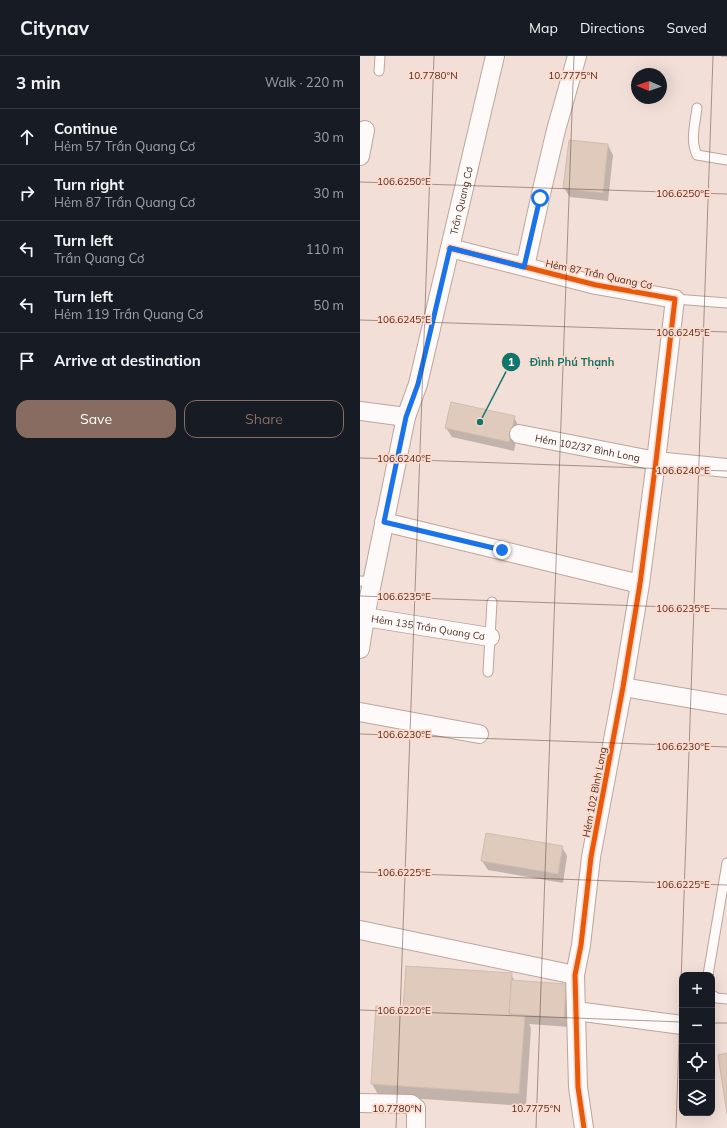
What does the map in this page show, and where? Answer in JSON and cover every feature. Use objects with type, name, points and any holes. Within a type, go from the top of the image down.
[{"type":"street","name":"Trần Quang Cơ","points":[[360,649],[365,617],[366,581],[384,522],[406,417],[418,384],[494,56]]},
{"type":"street","points":[[524,267],[556,130],[577,56]]},
{"type":"street","points":[[360,156],[365,130]]},
{"type":"street","name":"Hẻm 87 Trần Quang Cơ","points":[[450,248],[596,285],[674,299]]},
{"type":"street","name":"Hẻm 102 Bình Long","points":[[584,1128],[578,1087],[575,975],[581,945],[591,857],[623,687],[640,584],[656,462],[674,299]]},
{"type":"street","points":[[360,411],[406,417]]},
{"type":"street","name":"Hẻm 102/37 Bình Long","points":[[519,434],[656,462],[727,468]]},
{"type":"street","points":[[384,522],[640,584]]},
{"type":"street","name":"Hẻm 135 Trần Quang Cơ","points":[[365,617],[490,637]]},
{"type":"street","points":[[623,687],[727,705]]},
{"type":"street","points":[[360,712],[479,734]]},
{"type":"street","points":[[360,930],[575,975]]},
{"type":"street","points":[[576,1011],[679,1025]]},
{"type":"street","points":[[360,1103],[411,1104],[416,1108],[416,1128]]},
{"type":"lane","points":[[378,71],[380,56]]},
{"type":"lane","points":[[697,108],[693,143],[694,149],[698,155],[727,160]]},
{"type":"lane","points":[[674,299],[727,303]]},
{"type":"lane","name":"Hẻm 135 Trần Quang Cơ","points":[[488,672],[492,602]]},
{"type":"lane","points":[[709,972],[727,863]]},
{"type":"lane","points":[[715,996],[727,999]]},
{"type":"building","points":[[569,140],[608,144],[603,193],[563,188]]},
{"type":"building","points":[[451,402],[515,416],[509,442],[445,428]]},
{"type":"building","points":[[486,833],[563,846],[558,874],[481,861]]},
{"type":"building","points":[[406,966],[512,973],[509,1014],[525,1015],[519,1094],[371,1084],[376,1006],[403,1008]]},
{"type":"building","points":[[511,980],[566,984],[564,1018],[509,1014]]},
{"type":"building","points":[[727,1053],[727,1114],[718,1055]]},
{"type":"cycle path","points":[[450,248],[596,285],[675,299],[640,584],[623,687],[591,857],[581,945],[575,975],[578,1087],[584,1128]]},
{"type":"place","name":"Đình Phú Thạnh","points":[[480,422]]},
{"type":"route","points":[[502,550],[384,522],[406,417],[418,384],[450,248],[524,267],[540,198]]}]
